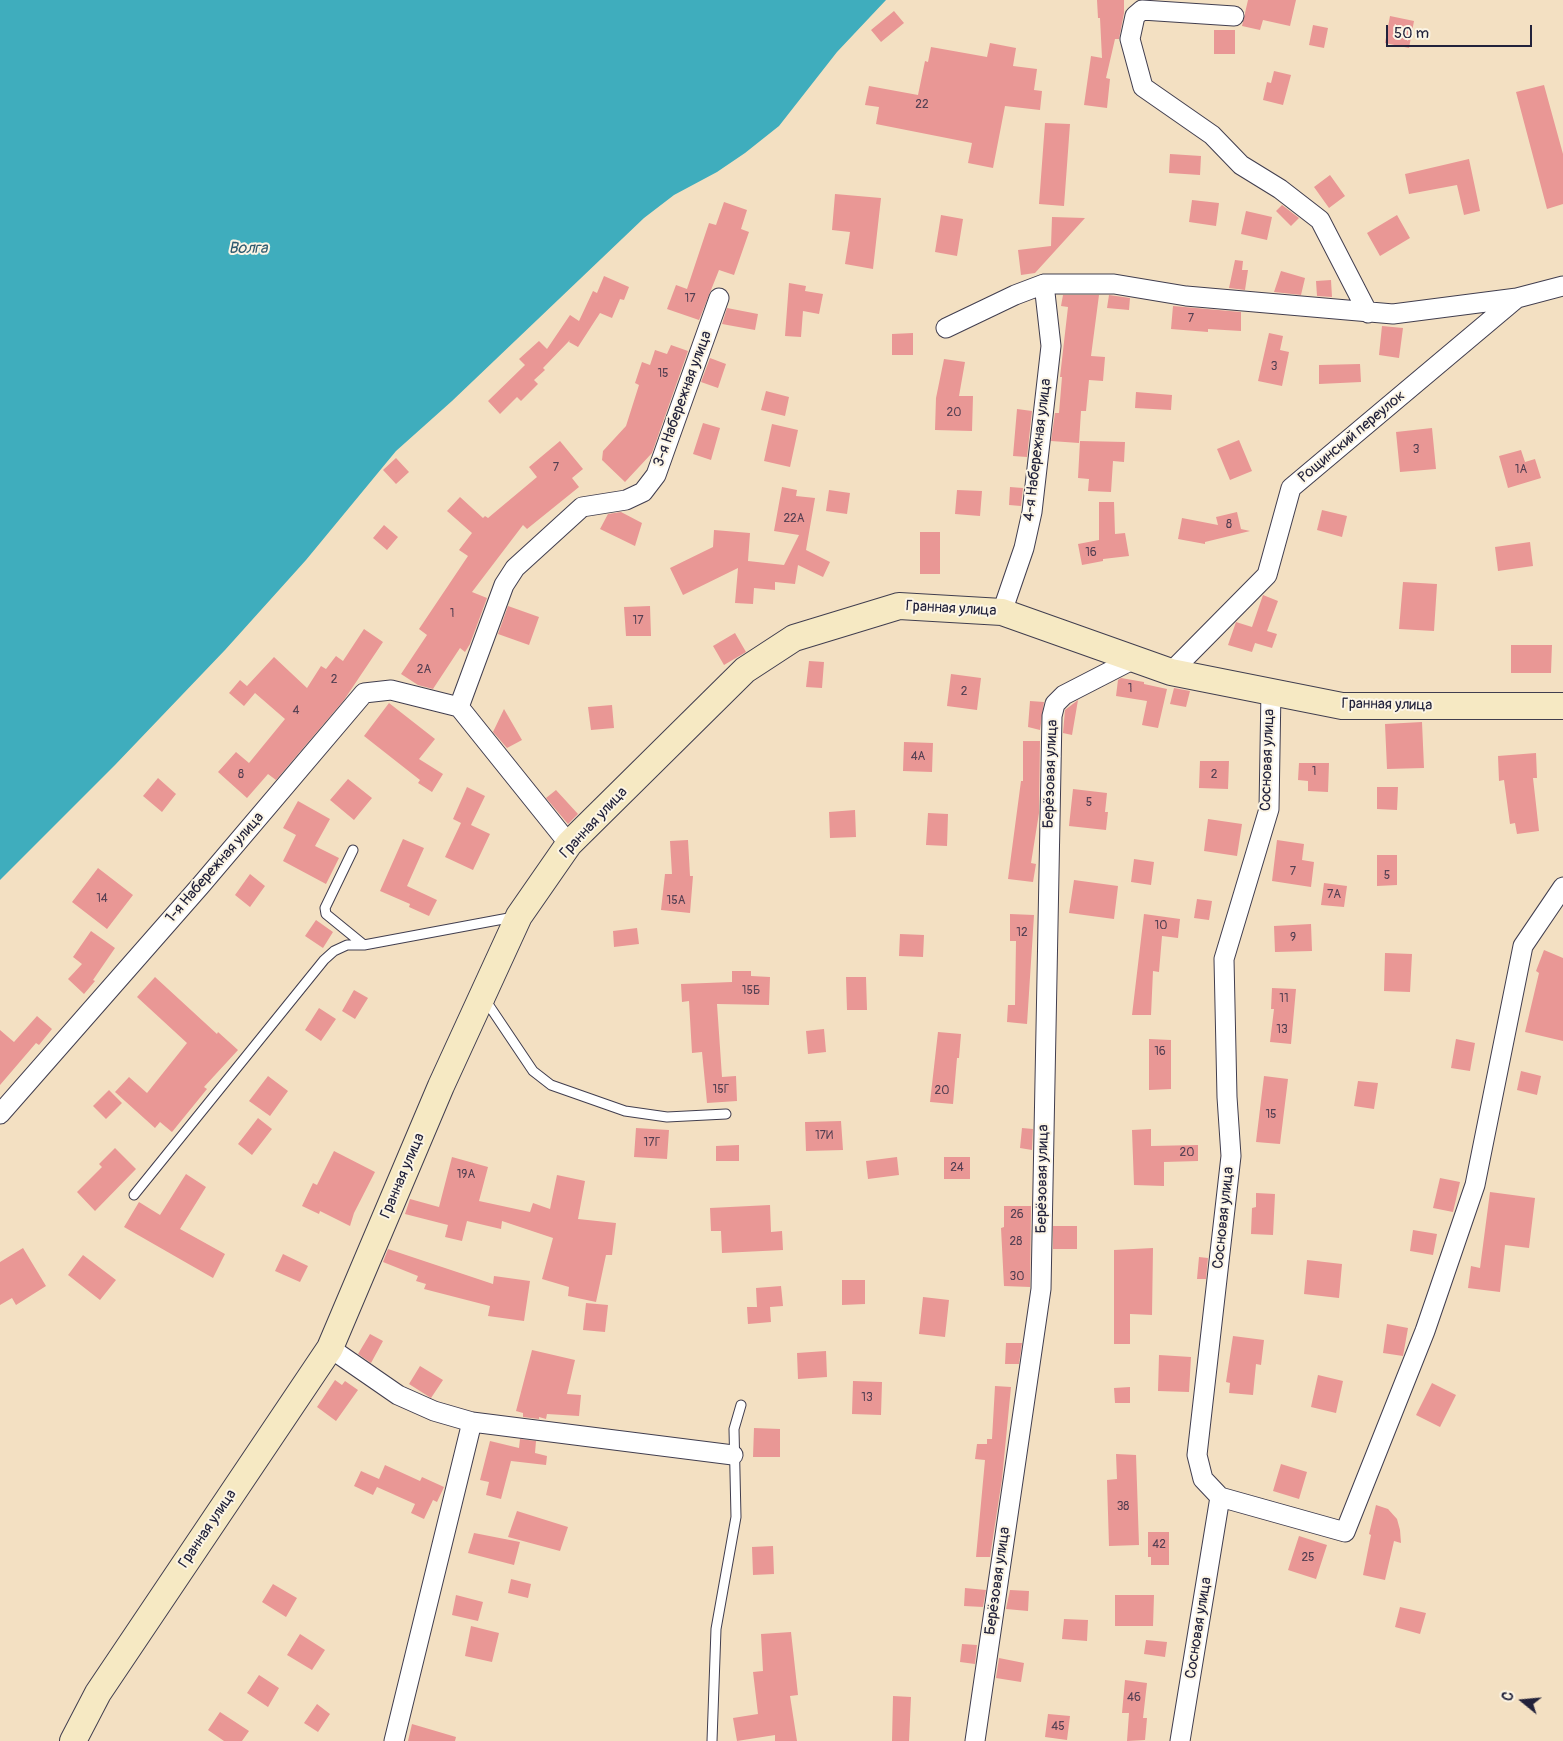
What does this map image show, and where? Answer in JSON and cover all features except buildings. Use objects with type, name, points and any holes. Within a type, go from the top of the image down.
[{"type":"street","points":[[1234,16],[1142,10],[1136,16],[1130,39],[1143,87],[1212,135],[1241,165],[1280,189],[1320,220],[1368,313]]},
{"type":"street","points":[[946,328],[1015,295],[1044,284],[1114,284],[1186,296],[1393,314],[1517,298],[1563,286]]},
{"type":"street","name":"4-я Набережная улица","points":[[1002,612],[1024,548],[1032,512],[1051,346],[1044,284]]},
{"type":"street","name":"3-я Набережная улица","points":[[459,708],[504,585],[514,568],[582,507],[626,500],[643,492],[656,475],[719,298]]},
{"type":"street","name":"Рощинский переулок","points":[[1171,672],[1267,575],[1291,488],[1517,298]]},
{"type":"street","name":"Гранная улица","points":[[73,1741],[98,1693],[330,1348],[442,1086],[519,916],[569,844],[745,670],[794,638],[898,606],[1002,612],[1171,672],[1271,690],[1342,706],[1563,706]]},
{"type":"street","name":"Берёзовая улица","points":[[975,1741],[1041,1289],[1052,716],[1055,704],[1064,694],[1134,659]]},
{"type":"street","name":"1-я Набережная улица","points":[[0,1114],[201,885],[364,693],[391,690],[459,708]]},
{"type":"street","name":"Сосновая улица","points":[[1180,1741],[1220,1497],[1203,1479],[1197,1455],[1231,1156],[1227,1097],[1224,959],[1269,809],[1271,690]]},
{"type":"street","points":[[459,708],[569,844]]},
{"type":"street","points":[[1220,1497],[1345,1532],[1426,1331],[1475,1185],[1523,946],[1563,887]]},
{"type":"street","points":[[330,1348],[398,1395],[434,1411],[472,1422],[733,1455]]},
{"type":"street","points":[[394,1741],[472,1422]]},
{"type":"lane","points":[[354,850],[325,908],[326,914],[364,945]]},
{"type":"lane","points":[[134,1195],[324,960],[334,951],[347,945],[364,945],[519,916]]},
{"type":"lane","points":[[519,916],[488,1004],[533,1071],[551,1085],[625,1111],[667,1117],[726,1114]]},
{"type":"lane","points":[[712,1741],[716,1628],[736,1517],[733,1455],[734,1430],[741,1405]]},
{"type":"water","name":"Волга","points":[[0,0],[886,0],[837,52],[779,126],[745,153],[717,172],[674,195],[644,218],[452,401],[396,451],[306,560],[225,650],[115,765],[0,880]]}]
